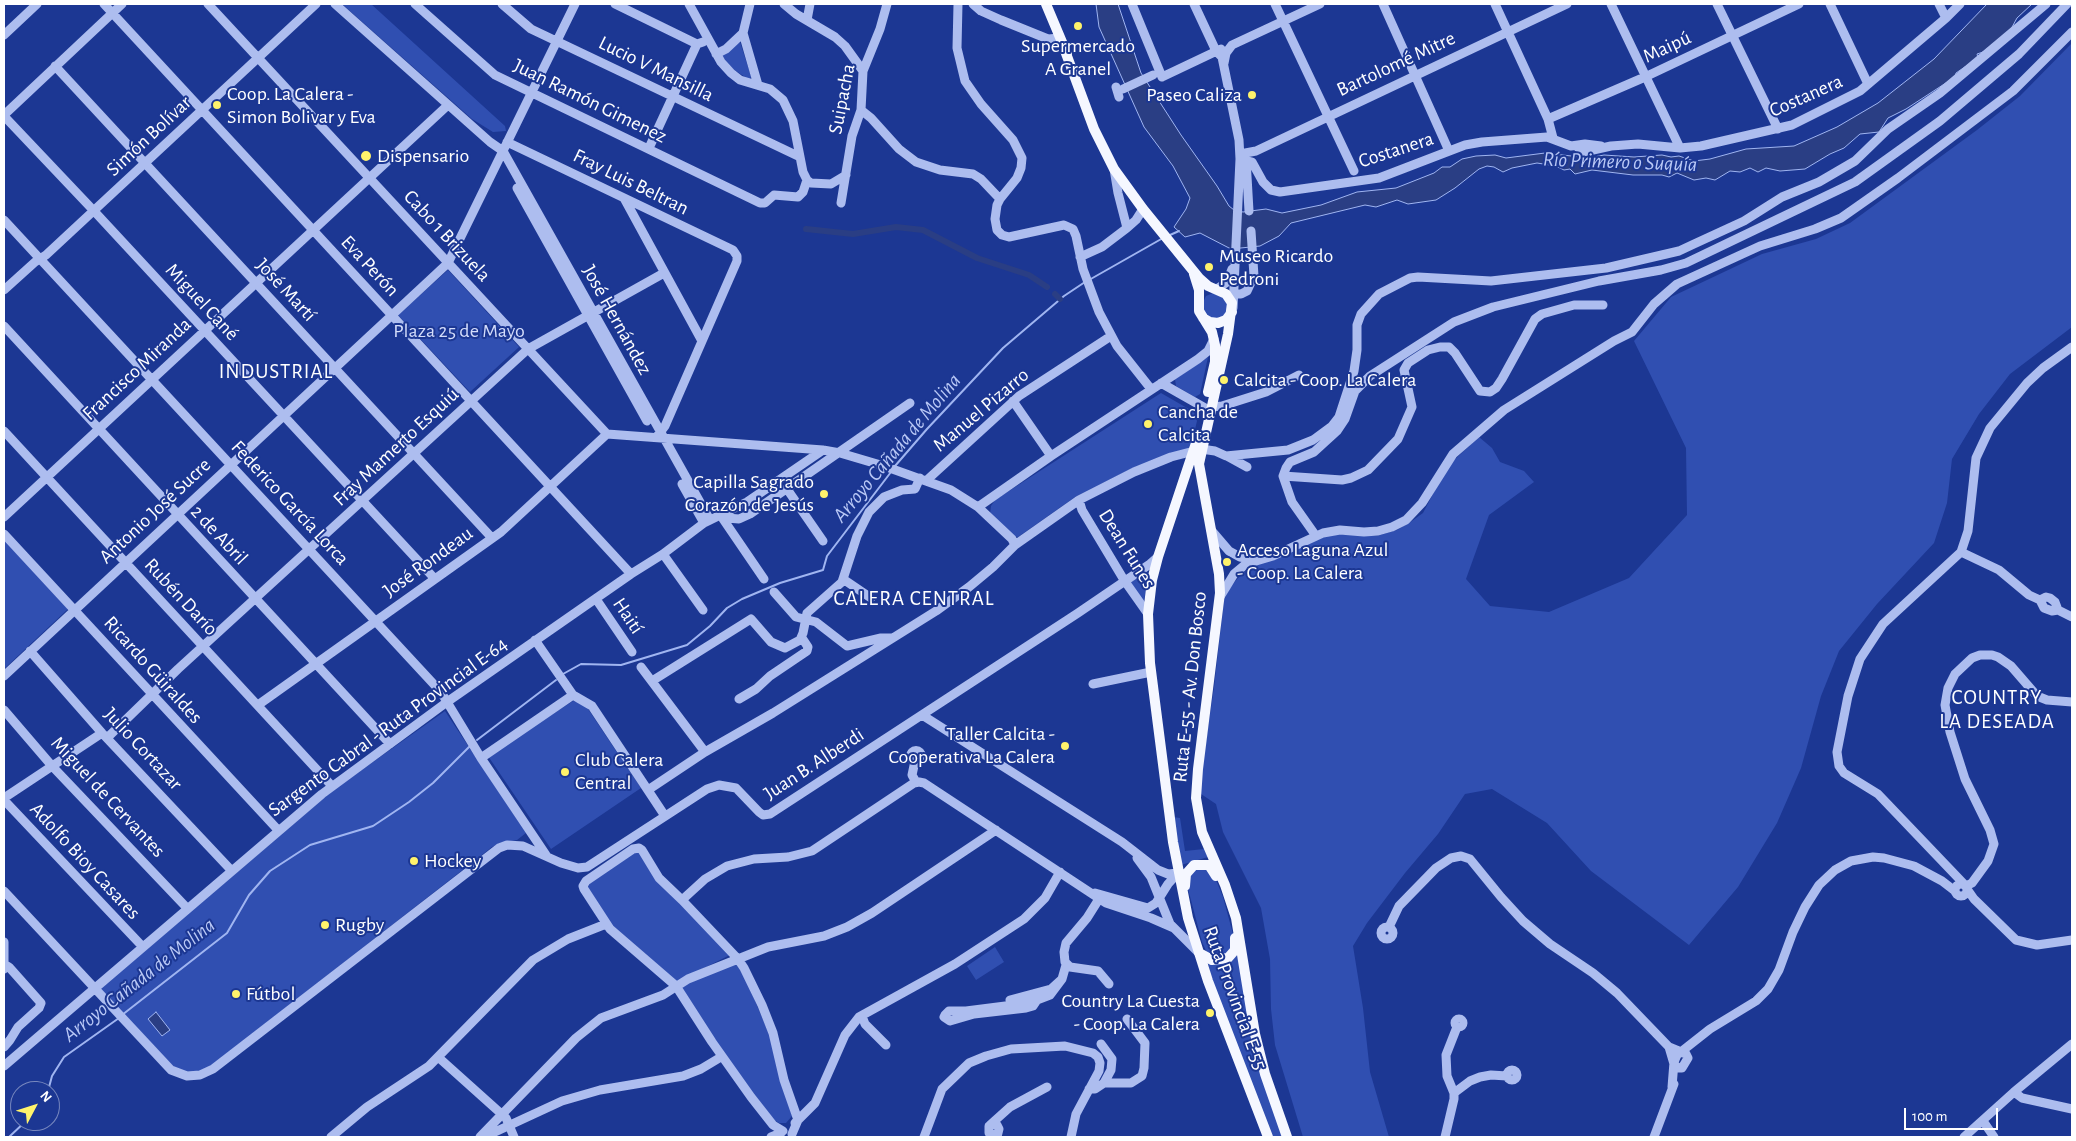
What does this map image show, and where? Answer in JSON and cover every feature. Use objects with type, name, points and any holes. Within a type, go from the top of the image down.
[{"type":"main road","points":[[1046,4],[1087,113],[1114,169],[1142,209],[1203,282],[1229,297],[1232,311],[1198,450]]},
{"type":"main road","points":[[1192,269],[1198,284],[1200,310],[1214,339],[1214,362],[1208,408]]},
{"type":"main road","points":[[1200,310],[1204,295],[1215,289]]},
{"type":"main road","points":[[1200,310],[1210,322],[1218,323],[1226,320],[1232,311]]},
{"type":"main road","name":"Ruta E-55 - Av. Don Bosco","points":[[1198,450],[1200,471],[1219,574],[1219,600],[1196,798],[1202,832],[1221,874]]},
{"type":"main road","name":"Ruta Provincial E-55","points":[[1198,450],[1187,472],[1152,580],[1148,614],[1151,672],[1183,899],[1199,953],[1268,1137]]},
{"type":"main road","points":[[1183,899],[1186,890],[1185,876],[1194,865]]},
{"type":"main road","points":[[1178,870],[1194,865],[1208,865],[1225,885]]},
{"type":"main road","name":"Ruta Provincial E-55","points":[[1221,874],[1236,918],[1255,1034],[1265,1074],[1287,1137]]},
{"type":"main road","points":[[1199,953],[1209,959],[1216,960],[1231,956],[1236,948],[1233,929],[1236,918]]},
{"type":"street","points":[[4,34],[37,4]]},
{"type":"street","name":"Eva Perón","points":[[104,4],[631,574]]},
{"type":"street","points":[[4,116],[122,4]]},
{"type":"street","name":"Cabo 1 Brizuela","points":[[208,4],[607,434]]},
{"type":"street","name":"Simón Bolívar","points":[[4,290],[94,211],[316,4]]},
{"type":"street","name":"José Hernández","points":[[335,4],[490,142],[503,150],[535,215],[707,522]]},
{"type":"street","name":"Juan Ramón Gimenez","points":[[416,4],[491,72],[760,203],[765,203],[774,195],[798,197],[803,192],[807,180]]},
{"type":"street","name":"Lucio V Mansilla","points":[[502,4],[531,29],[800,157]]},
{"type":"street","name":"Antonio José Sucre","points":[[4,676],[448,263],[575,4]]},
{"type":"street","points":[[615,4],[697,44]]},
{"type":"street","points":[[689,4],[716,54],[731,73],[740,80],[764,86],[776,94],[788,107],[796,130],[802,172],[807,180],[811,183],[831,184],[846,175]]},
{"type":"street","points":[[750,4],[743,33],[758,86]]},
{"type":"street","points":[[784,4],[830,33],[840,42],[863,71]]},
{"type":"street","points":[[807,20],[810,4]]},
{"type":"street","name":"Suipacha","points":[[841,203],[852,136],[861,110],[863,71],[880,29],[887,4]]},
{"type":"street","points":[[958,4],[957,48],[966,81],[980,104],[1012,140],[1022,158],[1017,178],[1000,199],[995,219],[999,233],[1009,237],[1067,226],[1075,232],[1085,274],[1111,336],[1122,354],[1151,389]]},
{"type":"street","points":[[973,4],[981,11],[1001,20],[1062,43]]},
{"type":"street","points":[[1132,4],[1162,77]]},
{"type":"street","points":[[1194,4],[1225,67],[1242,158],[1243,186],[1234,264],[1235,294],[1232,311]]},
{"type":"street","points":[[1274,4],[1354,170]]},
{"type":"street","points":[[1162,77],[1320,4]]},
{"type":"street","points":[[1383,4],[1449,151]]},
{"type":"street","points":[[1495,4],[1548,119],[1553,138]]},
{"type":"street","name":"Bartolomé Mitre","points":[[1242,158],[1415,74],[1567,4]]},
{"type":"street","points":[[1611,4],[1680,148]]},
{"type":"street","points":[[1717,4],[1778,129]]},
{"type":"street","name":"Maipú","points":[[1548,119],[1645,77],[1799,4]]},
{"type":"street","points":[[1830,4],[1868,84]]},
{"type":"street","points":[[1940,4],[1946,18]]},
{"type":"street","name":"Costanera","points":[[1242,158],[1254,164],[1258,175],[1265,185],[1271,190],[1280,192],[1380,178],[1465,145],[1482,142],[1542,137],[1553,138],[1565,145],[1576,146],[1584,152],[1604,146],[1638,144],[1680,148],[1701,146],[1751,136],[1792,126],[1810,118],[1868,84],[1960,4]]},
{"type":"street","points":[[1226,456],[1276,451],[1303,445],[1322,435],[1342,418],[1354,371],[1358,325],[1366,308],[1379,294],[1410,278],[1490,281],[1606,268],[1679,251],[1744,221],[1782,197],[1819,182],[1855,161],[1888,129],[1940,93],[2046,4]]},
{"type":"street","points":[[1316,536],[1292,502],[1283,476],[1290,462],[1314,452],[1337,431],[1360,384],[1442,328],[1454,322],[1493,307],[1599,281],[1661,270],[1686,263],[1854,182],[1940,121],[2018,54],[2067,4]]},
{"type":"street","points":[[1219,600],[1228,582],[1237,570],[1257,560],[1273,556],[1316,536],[1340,530],[1378,531],[1406,520],[1422,503],[1453,454],[1504,410],[1614,341],[1632,332],[1654,304],[1677,284],[1760,246],[1815,230],[1841,218],[2014,91],[2072,32]]},
{"type":"street","points":[[716,54],[726,49],[743,33]]},
{"type":"street","points":[[649,148],[697,44],[708,40]]},
{"type":"street","points":[[1225,67],[1226,52],[1236,42]]},
{"type":"street","name":"José Martí","points":[[55,66],[492,538]]},
{"type":"street","points":[[1119,90],[1156,70],[1162,77]]},
{"type":"street","name":"Francisco Miranda","points":[[4,517],[448,104]]},
{"type":"street","points":[[861,110],[871,118],[899,149],[916,162],[940,170],[973,174],[981,179],[1000,199]]},
{"type":"street","name":"Miguel Cané","points":[[4,116],[435,579]]},
{"type":"street","name":"Fray Luis Beltran","points":[[503,150],[624,198],[733,250],[737,256],[737,261],[702,340]]},
{"type":"street","points":[[1114,169],[1127,228]]},
{"type":"street","points":[[1243,186],[1249,211]]},
{"type":"street","points":[[624,198],[702,340],[660,437]]},
{"type":"street","points":[[1080,257],[1102,247],[1127,228],[1136,220],[1142,209]]},
{"type":"street","name":"Federico García Lorca","points":[[4,220],[441,692],[481,758],[547,856]]},
{"type":"street","points":[[1235,294],[1247,291],[1254,276],[1251,231]]},
{"type":"street","points":[[1215,289],[1229,280],[1234,264]]},
{"type":"street","name":"Fray Mamerto Esquiú","points":[[4,799],[52,766],[104,735],[152,696],[528,349],[664,273]]},
{"type":"street","points":[[1283,476],[1342,480],[1359,475],[1374,465],[1392,447],[1412,407],[1404,378],[1405,367],[1428,350],[1440,346],[1449,347],[1480,391],[1490,392],[1496,388],[1502,379],[1535,318],[1542,314],[1574,305],[1603,306]]},
{"type":"street","name":"2 de Abril","points":[[4,326],[390,744]]},
{"type":"street","name":"Manuel Pizarro","points":[[843,579],[857,536],[869,512],[884,497],[902,490],[915,489],[1013,401],[1111,336]]},
{"type":"street","points":[[978,507],[1050,456],[1205,353],[1214,339]]},
{"type":"street","points":[[1961,888],[1956,874],[1878,794],[1844,773],[1839,766],[1836,758],[1848,696],[1856,668],[1865,651],[1888,618],[1961,552],[1968,530],[1973,470],[1980,446],[1998,418],[2027,384],[2043,368],[2072,347]]},
{"type":"street","points":[[1161,383],[1208,408],[1222,406],[1266,392],[1299,375]]},
{"type":"street","points":[[1013,401],[1050,456]]},
{"type":"street","name":"Sargento Cabral - Ruta Provincial E-64","points":[[721,516],[733,519],[744,517],[840,453],[910,403]]},
{"type":"street","name":"Rubén Darío","points":[[4,431],[332,786]]},
{"type":"street","points":[[607,434],[823,450],[840,453],[884,466],[951,490],[978,507],[1012,539],[1015,545]]},
{"type":"street","name":"José Rondeau","points":[[258,705],[504,529],[607,434]]},
{"type":"street","name":"Sargento Cabral - Ruta Provincial E-64","points":[[4,1066],[231,870],[332,786],[447,702],[631,574],[663,554],[707,522],[747,502],[823,450]]},
{"type":"street","points":[[648,790],[705,752],[773,713],[950,601],[993,567],[1015,545],[1079,500],[1134,472],[1171,457],[1198,450],[1216,451],[1248,467]]},
{"type":"street","points":[[787,489],[823,541]]},
{"type":"street","name":"Dean Funes","points":[[1079,500],[1082,510],[1124,580],[1148,614]]},
{"type":"street","points":[[721,516],[764,579]]},
{"type":"street","points":[[1211,530],[1224,546],[1234,554],[1257,560]]},
{"type":"street","name":"Ricardo Güiraldes","points":[[4,534],[278,830]]},
{"type":"street","points":[[1961,552],[1999,570],[2024,591],[2040,600],[2044,608],[2052,611],[2058,610],[2072,617]]},
{"type":"street","points":[[663,554],[703,610]]},
{"type":"street","name":"Juan B. Alberdi","points":[[512,845],[523,846],[573,867],[587,867],[707,790],[725,784],[741,791],[763,815],[770,814],[1158,557]]},
{"type":"street","points":[[739,699],[756,690],[770,676],[807,651],[808,647],[802,638],[807,613],[840,586],[843,579],[871,598]]},
{"type":"street","points":[[774,592],[796,617],[816,622],[847,646],[881,638],[891,638]]},
{"type":"street","name":"Haití","points":[[596,598],[632,652]]},
{"type":"street","points":[[652,681],[751,619],[771,642],[785,648],[802,638]]},
{"type":"street","points":[[535,640],[573,695],[592,706],[665,816]]},
{"type":"street","name":"Julio Cortazar","points":[[30,651],[104,735],[231,870]]},
{"type":"street","points":[[1961,888],[1972,883],[1988,861],[1994,844],[1990,830],[1965,780],[1950,732],[1945,705],[1948,688],[1955,674],[1972,658],[1980,655],[1992,655],[2011,666],[2038,696],[2047,700],[2072,702]]},
{"type":"street","points":[[641,667],[705,752]]},
{"type":"street","points":[[1093,684],[1151,672]]},
{"type":"street","points":[[481,758],[573,695]]},
{"type":"street","name":"Miguel de Cervantes","points":[[4,710],[52,766],[187,908]]},
{"type":"street","points":[[922,715],[1130,848],[1162,872],[1172,874],[1178,870]]},
{"type":"street","points":[[915,761],[912,775],[916,782]]},
{"type":"street","points":[[682,900],[705,879],[727,866],[754,858],[788,857],[812,850],[916,782],[924,783],[1106,904],[1145,912],[1159,899],[1178,870]]},
{"type":"street","name":"Adolfo Bioy Casares","points":[[4,799],[142,946]]},
{"type":"street","points":[[4,891],[171,1070],[190,1076],[213,1069],[481,860],[499,848],[524,840],[528,835],[528,828]]},
{"type":"street","points":[[480,1137],[576,1038],[606,1016],[663,994],[688,979],[738,958],[776,945],[824,936],[854,923],[996,830]]},
{"type":"street","points":[[787,1135],[773,1124],[722,1057],[676,986],[606,924],[584,889],[584,884],[633,849],[639,848],[642,850],[656,874],[738,958],[750,979],[768,1020],[784,1080],[798,1120]]},
{"type":"street","points":[[1130,848],[1148,872],[1167,920],[1199,953]]},
{"type":"street","points":[[1389,926],[1398,906],[1444,862],[1456,856],[1470,859],[1523,921],[1550,944],[1617,993],[1669,1047],[1684,1055]]},
{"type":"street","points":[[1657,1136],[1678,1066],[1675,1058],[1684,1055],[1710,1029],[1756,1001],[1768,988],[1779,970],[1793,932],[1805,907],[1819,885],[1844,865],[1862,859],[1884,858],[1914,866],[1945,883],[1961,888],[1980,904],[2010,936],[2022,943],[2037,945],[2072,940]]},
{"type":"street","points":[[771,1137],[787,1135],[798,1120],[810,1110],[818,1098],[844,1035],[862,1016],[949,968],[1024,919],[1045,898],[1060,872]]},
{"type":"street","points":[[1090,892],[1145,912],[1174,928]]},
{"type":"street","points":[[1037,1000],[1033,1006],[1026,1008],[974,1014],[950,1021],[944,1017],[950,1011],[1023,1004],[1053,993],[1062,979],[1066,965],[1064,947],[1099,899]]},
{"type":"street","points":[[331,1137],[360,1112],[417,1076],[533,960],[568,939],[606,924]]},
{"type":"street","points":[[4,942],[4,967],[40,1005],[18,1027],[4,1047]]},
{"type":"street","points":[[1066,965],[1098,971],[1109,984]]},
{"type":"street","points":[[983,1004],[1029,996],[1051,989],[1062,979]]},
{"type":"street","points":[[862,1016],[866,1024],[886,1045]]},
{"type":"street","points":[[1104,1082],[1131,1083],[1138,1080],[1144,1072],[1145,1043],[1127,1019]]},
{"type":"street","points":[[1445,1137],[1453,1107],[1454,1093],[1447,1076],[1446,1055],[1458,1027]]},
{"type":"street","points":[[1089,1089],[1095,1090],[1104,1082],[1112,1070],[1112,1059],[1101,1044]]},
{"type":"street","points":[[1964,1137],[2072,1044]]},
{"type":"street","points":[[924,1137],[939,1095],[946,1084],[969,1063],[993,1054],[1022,1048],[1065,1046],[1093,1053],[1100,1060],[1100,1067],[1073,1120],[1070,1137]]},
{"type":"street","points":[[1669,1047],[1678,1066]]},
{"type":"street","points":[[438,1057],[502,1114],[510,1126],[514,1137]]},
{"type":"street","points":[[484,1137],[577,1096],[600,1090],[684,1076],[722,1057]]},
{"type":"street","points":[[1454,1093],[1480,1076],[1508,1076]]},
{"type":"street","points":[[995,1132],[1000,1116],[1010,1107],[1047,1087]]},
{"type":"street","points":[[2014,1092],[2022,1098],[2072,1109]]},
{"type":"street","points":[[1983,1122],[1994,1137]]},
{"type":"green space","points":[[342,4],[371,4],[505,126],[506,131],[493,132],[472,119]]},
{"type":"green space","points":[[740,42],[751,76],[750,80],[731,68],[721,54]]},
{"type":"green space","points":[[2072,43],[2072,327],[2010,374],[1979,414],[1952,459],[1947,503],[1934,543],[1877,604],[1839,651],[1821,696],[1801,768],[1777,823],[1738,887],[1689,945],[1591,871],[1547,823],[1492,789],[1465,794],[1438,834],[1367,923],[1353,946],[1363,1008],[1370,1072],[1389,1137],[1303,1137],[1275,1045],[1271,1009],[1270,959],[1261,908],[1223,832],[1216,804],[1201,794],[1200,782],[1224,600],[1230,588],[1250,567],[1324,537],[1336,534],[1377,536],[1397,530],[1409,523],[1423,513],[1445,471],[1453,461],[1479,437],[1492,448],[1500,462],[1524,471],[1534,482],[1489,515],[1466,579],[1490,606],[1549,612],[1629,578],[1687,515],[1686,448],[1634,341],[1671,297],[1762,254],[1816,239],[1850,223],[1977,130],[2020,96]]},
{"type":"green space","name":"Plaza 25 de Mayo","points":[[448,270],[519,347],[470,392],[398,315]]},
{"type":"green space","points":[[1213,293],[1228,300],[1227,315],[1212,320],[1203,312],[1203,302],[1206,296]]},
{"type":"green space","points":[[1208,357],[1200,394],[1195,397],[1176,386],[1175,379]]},
{"type":"green space","points":[[1161,393],[1194,412],[1197,421],[1191,446],[1187,449],[1137,466],[1075,497],[1018,537],[1013,536],[990,514],[991,506],[995,500]]},
{"type":"green space","points":[[4,540],[68,609],[4,669]]},
{"type":"green space","points":[[1146,572],[1148,573],[1144,602],[1142,604],[1131,582]]},
{"type":"green space","name":"Club Calera Central","points":[[573,701],[584,703],[641,788],[551,849],[488,756]]},
{"type":"green space","points":[[445,711],[526,833],[517,840],[500,843],[492,847],[211,1066],[196,1073],[177,1071],[101,989],[102,987],[332,791]]},
{"type":"green space","points":[[1173,817],[1180,818],[1185,851],[1204,849],[1208,857],[1181,865]]},
{"type":"green space","points":[[636,851],[640,852],[730,955],[676,982],[610,924],[586,886]]},
{"type":"green space","points":[[1204,867],[1214,875],[1223,897],[1233,934],[1231,948],[1225,954],[1216,956],[1207,953],[1202,942],[1187,885],[1190,872]]},
{"type":"green space","points":[[995,947],[1004,962],[976,980],[967,966]]},
{"type":"green space","points":[[1237,955],[1283,1137],[1272,1137],[1213,984],[1208,964],[1227,963]]},
{"type":"green space","points":[[734,963],[747,982],[770,1036],[792,1116],[786,1123],[779,1123],[774,1120],[722,1053],[682,989],[682,986]]},
{"type":"water","name":"Río Primero o Suquía","points":[[1096,4],[1118,4],[1141,73],[1229,206],[1234,210],[1243,212],[1266,209],[1282,213],[1321,205],[1357,192],[1396,188],[1434,173],[1442,167],[1450,167],[1462,159],[1476,156],[1495,155],[1506,158],[1545,153],[1589,158],[1604,155],[1634,157],[1662,155],[1679,156],[1694,161],[1710,159],[1746,149],[1794,146],[1837,127],[1878,103],[1934,59],[1987,4],[2032,4],[2017,18],[2011,29],[1983,52],[1977,54],[1978,58],[1956,73],[1955,77],[1906,109],[1888,118],[1879,132],[1860,134],[1844,148],[1805,169],[1780,171],[1766,168],[1758,172],[1750,168],[1740,172],[1730,171],[1715,180],[1706,178],[1694,180],[1677,173],[1669,177],[1592,170],[1575,174],[1570,169],[1564,170],[1556,166],[1537,163],[1512,168],[1503,172],[1494,167],[1487,166],[1479,169],[1436,200],[1408,204],[1397,200],[1376,207],[1365,205],[1291,223],[1279,236],[1260,246],[1231,249],[1200,233],[1185,237],[1174,227],[1186,209],[1190,198],[1173,166],[1144,127],[1099,27]]},
{"type":"water","points":[[156,1012],[170,1030],[162,1036],[148,1019]]},
{"type":"waterway","points":[[806,229],[853,234],[896,227],[923,230],[977,258],[1029,275],[1047,287]]},
{"type":"waterway","name":"Arroyo Cañada de Molina","points":[[1170,235],[1179,231]]},
{"type":"waterway","name":"Arroyo Cañada de Molina","points":[[1089,280],[1163,238]]},
{"type":"waterway","name":"Arroyo Cañada de Molina","points":[[895,466],[1003,348],[1064,296],[1085,282]]},
{"type":"waterway","name":"Arroyo Cañada de Molina","points":[[1055,294],[1060,299]]},
{"type":"waterway","name":"Arroyo Cañada de Molina","points":[[563,674],[581,664],[621,665],[687,645],[710,626],[727,608],[742,599],[780,583],[823,570],[827,556],[891,472]]},
{"type":"waterway","name":"Arroyo Cañada de Molina","points":[[477,740],[556,680]]},
{"type":"waterway","name":"Arroyo Cañada de Molina","points":[[122,1015],[227,933],[249,895],[270,871],[310,845],[373,826],[433,783],[470,746]]},
{"type":"waterway","name":"Arroyo Cañada de Molina","points":[[51,1081],[64,1057],[119,1018]]},
{"type":"waterway","name":"Arroyo Cañada de Molina","points":[[9,1137],[15,1131]]},
{"type":"place","name":"Supermercado A Granel","points":[[1078,26]]},
{"type":"place","name":"Paseo Caliza","points":[[1252,95]]},
{"type":"place","name":"Coop. La Calera - Simon Bolivar y Eva","points":[[217,105]]},
{"type":"place","name":"Dispensario","points":[[366,156]]},
{"type":"place","name":"Museo Ricardo Pedroni","points":[[1209,267]]},
{"type":"place","name":"Calcita - Coop. La Calera","points":[[1224,380]]},
{"type":"place","name":"Cancha de Calcita","points":[[1148,424]]},
{"type":"place","name":"Capilla Sagrado Corazón de Jesús","points":[[824,494]]},
{"type":"place","name":"Acceso Laguna Azul - Coop. La Calera","points":[[1227,562]]},
{"type":"place","name":"Taller Calcita - Cooperativa La Calera","points":[[1065,746]]},
{"type":"place","name":"Club Calera Central","points":[[565,772]]},
{"type":"place","name":"Hockey","points":[[414,861]]},
{"type":"place","name":"Rugby","points":[[325,925]]},
{"type":"place","name":"Fútbol","points":[[236,994]]},
{"type":"place","name":"Country La Cuesta - Coop. La Calera","points":[[1210,1013]]},
{"type":"district","name":"INDUSTRIAL","points":[[276,372]]},
{"type":"district","name":"CALERA CENTRAL","points":[[914,599]]},
{"type":"district","name":"COUNTRY LA DESEADA","points":[[1997,710]]}]
